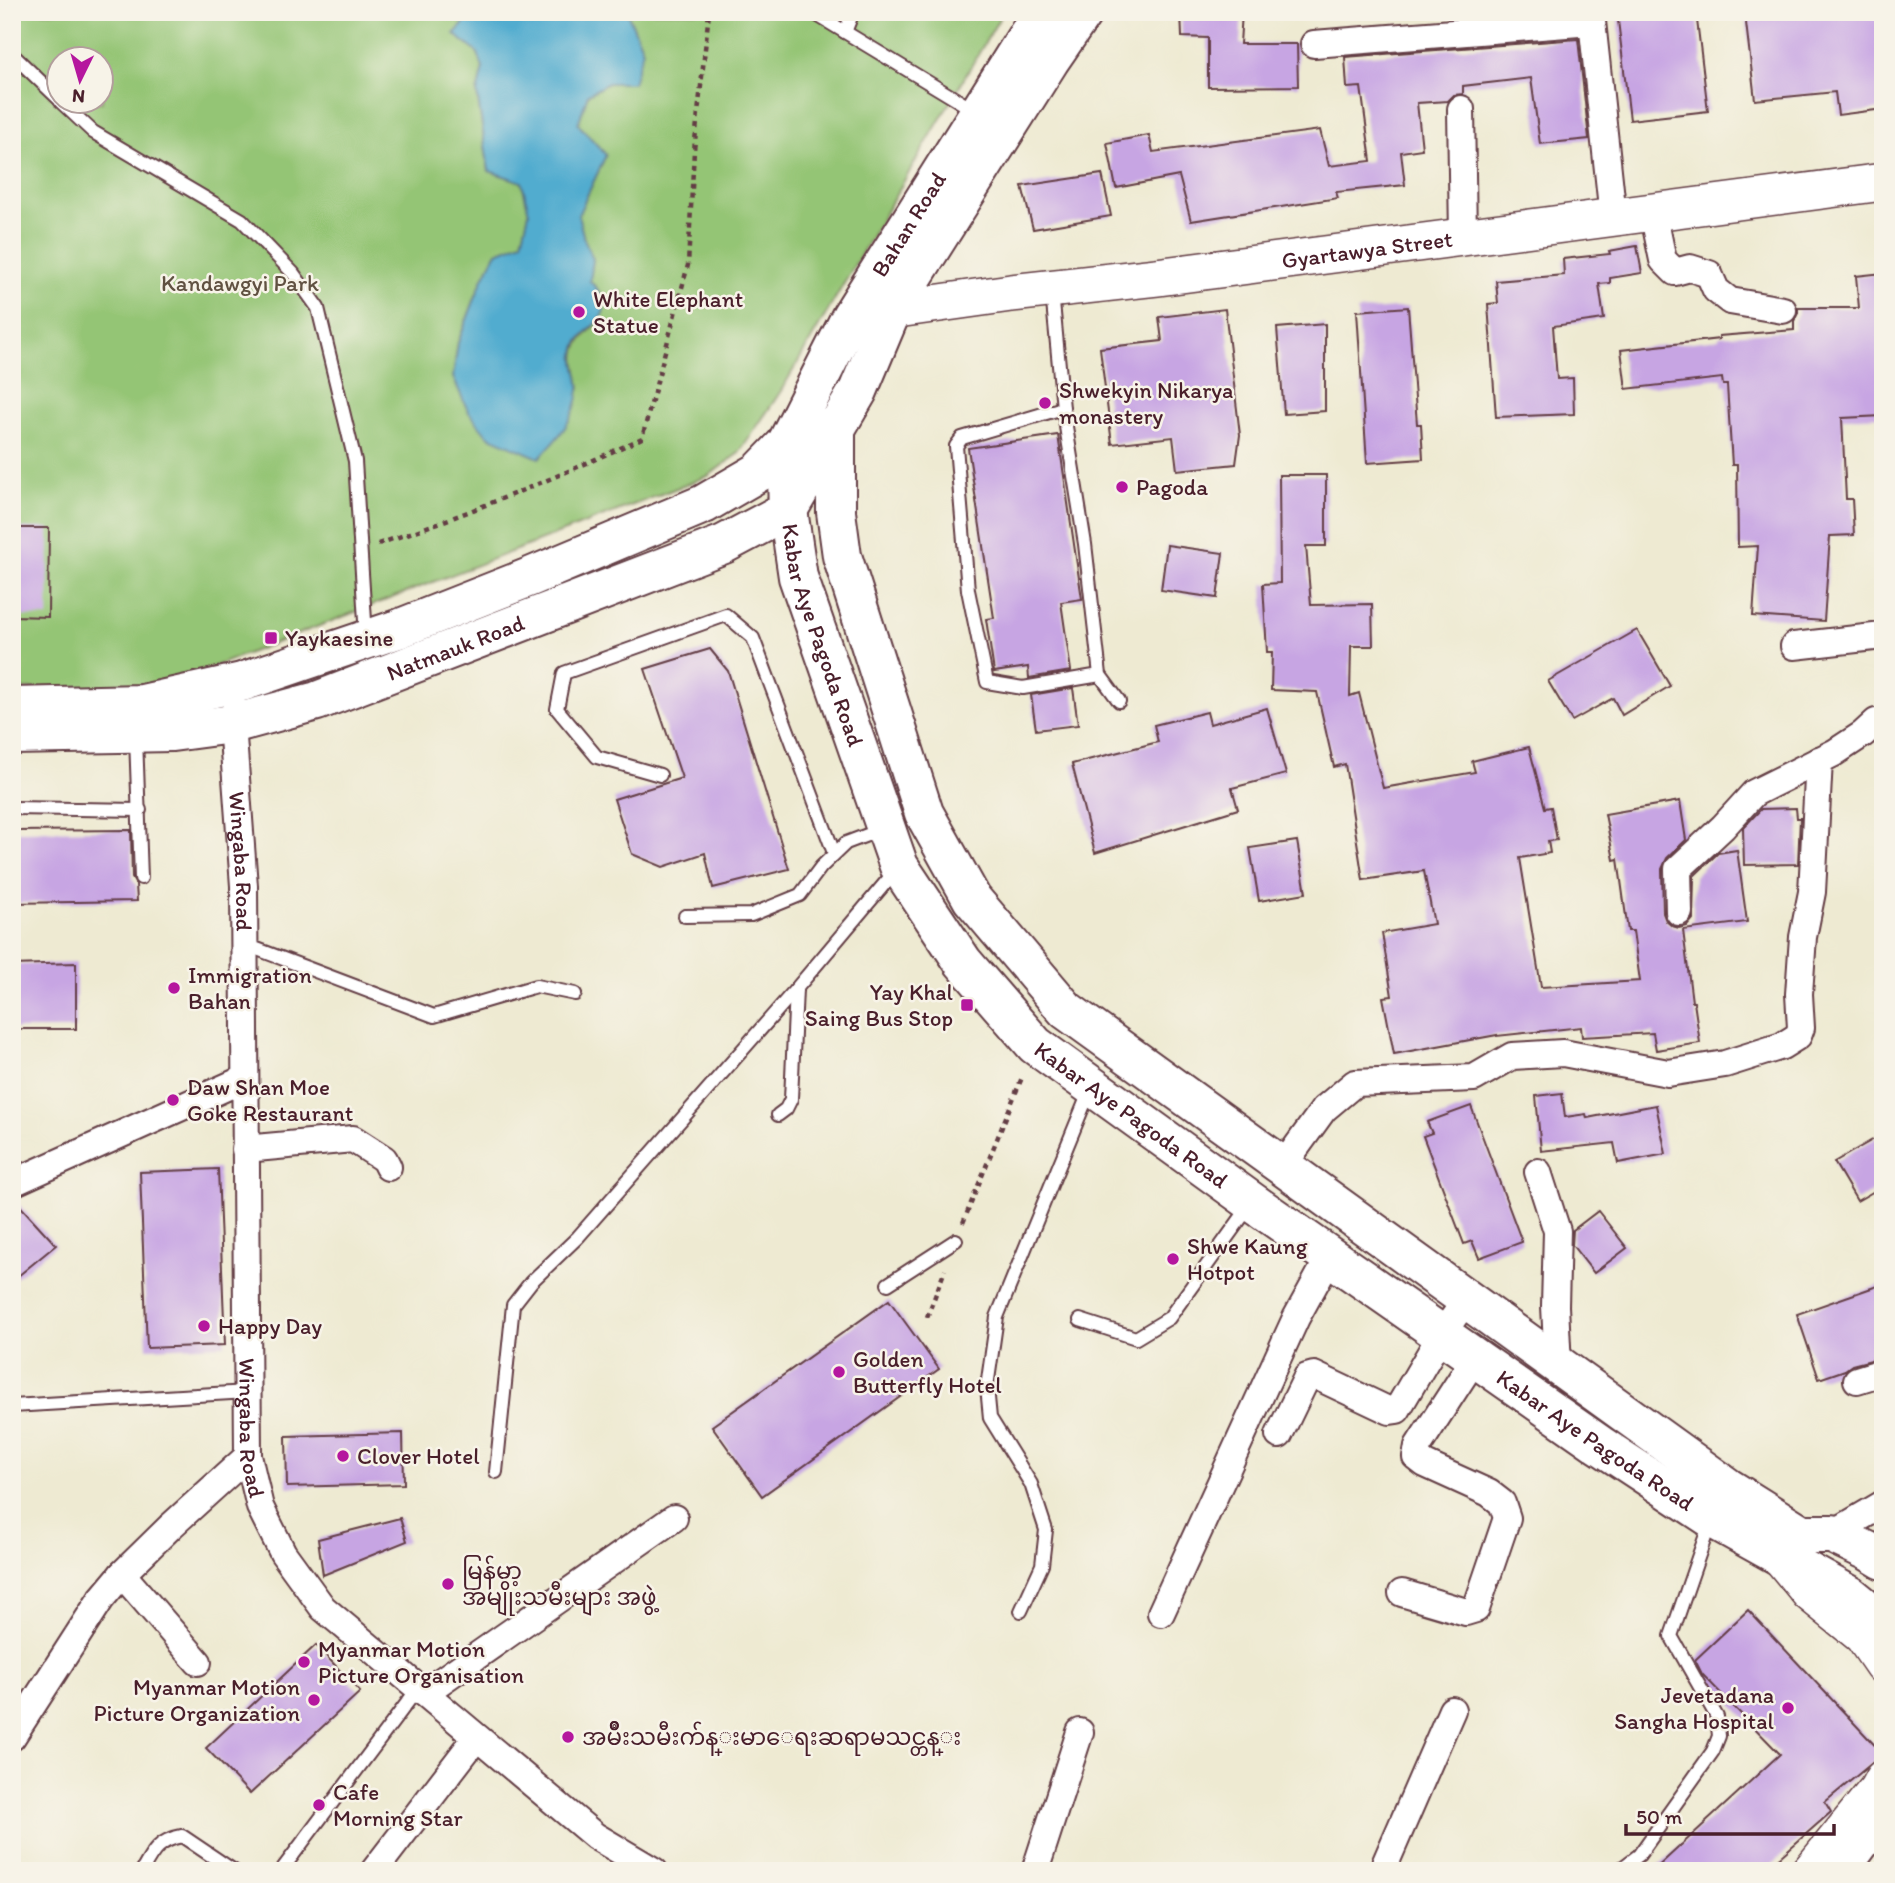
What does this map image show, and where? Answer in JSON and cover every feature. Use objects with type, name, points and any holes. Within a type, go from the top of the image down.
[{"type":"main road","name":"Bahan Road","points":[[786,444],[851,316],[1042,12]]},
{"type":"main road","name":"Bahan Road","points":[[836,425],[858,391],[892,310],[1083,12]]},
{"type":"main road","name":"Gyartawya Street","points":[[851,316],[1883,182]]},
{"type":"main road","points":[[788,510],[836,425]]},
{"type":"main road","name":"Kabar Aye Pagoda Road","points":[[836,425],[836,512],[842,556],[924,813],[972,899],[1051,1028],[1091,1086],[1441,1335],[1711,1518],[1804,1541],[1868,1551],[1883,1560]]},
{"type":"main road","name":"Kabar Aye Pagoda Road","points":[[786,444],[788,510],[798,578],[899,866],[963,962],[1051,1028],[1282,1167],[1804,1541],[1862,1571],[1883,1587]]},
{"type":"main road","name":"Natmauk Road","points":[[12,707],[142,705],[242,682],[366,641],[530,577],[704,504],[759,472],[786,444]]},
{"type":"main road","points":[[704,504],[788,510],[842,556]]},
{"type":"main road","name":"Natmauk Road","points":[[12,735],[172,732],[232,724],[317,701],[724,544],[788,510]]},
{"type":"main road","points":[[724,544],[765,554],[798,578]]},
{"type":"main road","name":"Kabar Aye Pagoda Road","points":[[1804,1541],[1850,1595],[1883,1622]]},
{"type":"main road","name":"Kabar Aye Pagoda Road","points":[[1804,1541],[1810,1593],[1864,1636],[1883,1665]]},
{"type":"main road","points":[[1811,1871],[1883,1779]]},
{"type":"main road","points":[[1839,1871],[1883,1811]]},
{"type":"main road","points":[[1867,1871],[1883,1852]]},
{"type":"street","points":[[1314,44],[1592,17],[1613,217]]},
{"type":"street","points":[[1461,108],[1463,237]]},
{"type":"street","points":[[1653,212],[1663,260],[1675,272],[1690,268],[1709,274],[1716,290],[1730,301],[1783,310]]},
{"type":"street","points":[[1794,646],[1883,636]]},
{"type":"street","name":"Wingaba Road","points":[[242,682],[232,724],[244,886],[248,1456],[260,1507],[283,1553],[324,1608],[595,1836],[654,1871]]},
{"type":"street","points":[[1679,912],[1678,874],[1682,864],[1723,827],[1754,793],[1844,747],[1875,722],[1883,724]]},
{"type":"street","points":[[1282,1167],[1324,1109],[1355,1083],[1474,1078],[1511,1056],[1563,1053],[1668,1073],[1725,1064],[1782,1046],[1798,1037],[1801,1028],[1799,994],[1804,937],[1812,892],[1819,760]]},
{"type":"street","points":[[15,1182],[244,1079]]},
{"type":"street","points":[[245,1149],[353,1139],[384,1159],[388,1167]]},
{"type":"street","points":[[1538,1172],[1558,1231],[1555,1306],[1558,1366]]},
{"type":"street","points":[[1161,1613],[1296,1318],[1330,1256]]},
{"type":"street","points":[[1279,1436],[1307,1377],[1314,1375],[1390,1412],[1397,1410],[1441,1335],[1467,1299]]},
{"type":"street","points":[[1402,1593],[1466,1612],[1476,1609],[1507,1518],[1502,1503],[1489,1493],[1425,1464],[1416,1457],[1418,1446],[1475,1358]]},
{"type":"street","points":[[1857,1380],[1883,1372]]},
{"type":"street","points":[[12,1737],[101,1599],[122,1574],[172,1525],[248,1456]]},
{"type":"street","points":[[1804,1541],[1883,1504]]},
{"type":"street","points":[[421,1690],[674,1518]]},
{"type":"street","points":[[122,1574],[198,1662]]},
{"type":"street","points":[[1382,1871],[1452,1710]]},
{"type":"street","points":[[1035,1871],[1080,1732]]},
{"type":"street","points":[[374,1871],[476,1738]]},
{"type":"lane","points":[[812,12],[977,112]]},
{"type":"lane","points":[[845,32],[853,12]]},
{"type":"lane","points":[[12,54],[46,87]]},
{"type":"lane","points":[[76,116],[93,132],[242,220],[293,273],[318,308],[355,461],[366,641]]},
{"type":"lane","points":[[1052,288],[1063,408],[1085,544],[1100,675],[1119,701]]},
{"type":"lane","points":[[1063,408],[962,438],[956,446],[968,590],[987,681],[1023,688],[1100,675]]},
{"type":"lane","points":[[660,775],[597,757],[558,709],[564,673],[726,615],[753,638],[834,853]]},
{"type":"lane","points":[[135,733],[141,878]]},
{"type":"lane","points":[[12,808],[140,810]]},
{"type":"lane","points":[[685,916],[751,915],[800,895],[821,867],[846,842],[887,828]]},
{"type":"lane","points":[[496,1472],[513,1305],[531,1282],[578,1237],[796,989],[899,866]]},
{"type":"lane","points":[[243,944],[434,1016],[536,986],[575,995]]},
{"type":"lane","points":[[778,1115],[786,1109],[791,1099],[796,989]]},
{"type":"lane","points":[[1021,1611],[1042,1565],[1046,1530],[1031,1484],[990,1418],[987,1387],[997,1317],[1091,1086]]},
{"type":"lane","points":[[1080,1320],[1136,1338],[1169,1318],[1252,1202]]},
{"type":"lane","points":[[888,1284],[956,1240]]},
{"type":"lane","points":[[12,1406],[248,1392]]},
{"type":"lane","points":[[1618,1871],[1639,1855],[1713,1751],[1719,1736],[1717,1717],[1671,1636],[1711,1518]]},
{"type":"lane","points":[[281,1871],[421,1690]]},
{"type":"lane","points":[[142,1871],[156,1846],[167,1839],[182,1836],[234,1871]]},
{"type":"path","points":[[360,550],[423,529],[555,478],[642,438],[688,265],[694,150],[709,12]]},
{"type":"path","points":[[927,1317],[956,1240],[1051,1028]]},
{"type":"green space","name":"Kandawgyi Park","points":[[12,12],[475,12],[455,34],[478,53],[483,68],[477,93],[489,171],[522,182],[529,213],[522,242],[497,252],[483,278],[458,342],[453,377],[580,389],[575,360],[577,347],[596,325],[600,292],[590,281],[593,259],[578,215],[606,155],[578,124],[588,94],[608,83],[643,50],[627,12],[1003,12],[781,391],[739,453],[708,476],[153,690],[12,689]]},
{"type":"water","points":[[475,12],[627,12],[643,50],[633,83],[608,83],[588,94],[578,124],[606,155],[578,215],[593,259],[590,281],[604,305],[603,314],[578,343],[575,362],[579,385],[570,419],[539,458],[488,436],[468,411],[453,377],[458,343],[483,278],[497,252],[522,242],[529,213],[522,182],[489,171],[477,93],[483,68],[478,53],[454,34]]},
{"type":"building","points":[[1181,12],[1242,12],[1240,44],[1297,44],[1298,86],[1208,87],[1208,38],[1182,37]]},
{"type":"building","points":[[1617,12],[1696,12],[1708,111],[1630,120]]},
{"type":"building","points":[[1883,12],[1883,109],[1838,115],[1835,92],[1755,100],[1745,14]]},
{"type":"building","points":[[1578,39],[1589,139],[1540,144],[1531,78],[1463,86],[1463,94],[1454,95],[1448,101],[1417,103],[1422,149],[1401,152],[1405,185],[1336,192],[1338,198],[1191,221],[1179,176],[1116,188],[1107,143],[1149,135],[1153,152],[1320,130],[1329,166],[1371,161],[1361,87],[1347,88],[1345,57]]},
{"type":"building","points":[[1102,174],[1111,216],[1033,229],[1022,186]]},
{"type":"building","points":[[1637,246],[1642,273],[1610,278],[1610,283],[1599,284],[1604,319],[1553,326],[1557,379],[1573,378],[1574,414],[1496,417],[1488,304],[1498,303],[1496,281],[1564,275],[1563,259],[1610,254],[1609,251]]},
{"type":"building","points":[[1883,273],[1883,416],[1842,418],[1846,499],[1852,499],[1854,535],[1830,536],[1824,621],[1753,616],[1758,546],[1738,547],[1737,465],[1732,465],[1727,385],[1723,385],[1722,378],[1626,389],[1621,350],[1719,339],[1719,336],[1794,330],[1798,308],[1859,308],[1856,276]]},
{"type":"building","points":[[1408,307],[1417,424],[1421,424],[1423,459],[1367,463],[1357,311]]},
{"type":"building","points":[[1225,309],[1240,435],[1236,464],[1177,470],[1173,437],[1112,444],[1100,348],[1162,341],[1159,317]]},
{"type":"building","points":[[1325,324],[1325,411],[1284,414],[1277,328]]},
{"type":"building","points":[[1058,435],[1082,599],[1061,602],[1071,671],[1029,678],[1028,667],[994,672],[986,619],[994,618],[968,448]]},
{"type":"building","points":[[1279,475],[1326,475],[1326,546],[1306,546],[1311,605],[1372,604],[1373,646],[1351,646],[1350,696],[1359,693],[1383,788],[1475,772],[1472,761],[1529,747],[1545,808],[1551,807],[1557,840],[1548,841],[1550,853],[1520,858],[1541,987],[1640,981],[1633,931],[1628,931],[1618,859],[1614,860],[1605,814],[1680,801],[1686,840],[1667,858],[1662,869],[1663,913],[1666,921],[1679,928],[1687,926],[1693,919],[1694,876],[1718,853],[1737,850],[1747,922],[1683,930],[1700,1043],[1656,1050],[1653,1033],[1582,1037],[1581,1027],[1497,1035],[1394,1054],[1383,997],[1392,996],[1382,933],[1434,924],[1424,871],[1363,880],[1345,764],[1334,767],[1317,692],[1271,690],[1272,652],[1267,652],[1263,584],[1280,583]]},
{"type":"building","points":[[12,528],[49,528],[48,617],[12,616]]},
{"type":"building","points":[[1167,545],[1223,553],[1217,598],[1161,590]]},
{"type":"building","points":[[1637,630],[1670,686],[1622,715],[1613,698],[1572,721],[1548,681]]},
{"type":"building","points":[[710,649],[728,671],[789,869],[713,888],[705,853],[663,867],[632,854],[614,799],[682,778],[645,669]]},
{"type":"building","points":[[1073,688],[1078,725],[1036,730],[1031,695]]},
{"type":"building","points":[[1267,708],[1286,774],[1232,788],[1238,809],[1095,853],[1072,764],[1158,742],[1154,725],[1207,712],[1210,724]]},
{"type":"building","points":[[1796,808],[1797,818],[1800,818],[1798,864],[1744,865],[1743,828],[1761,809]]},
{"type":"building","points":[[131,830],[132,878],[136,885],[137,901],[12,903],[12,831]]},
{"type":"building","points":[[1297,841],[1306,893],[1259,901],[1250,848]]},
{"type":"building","points":[[76,963],[76,1029],[12,1029],[12,965]]},
{"type":"building","points":[[1562,1093],[1565,1117],[1586,1114],[1587,1118],[1656,1105],[1666,1154],[1618,1163],[1614,1143],[1541,1151],[1536,1096]]},
{"type":"building","points":[[1471,1106],[1522,1242],[1479,1258],[1472,1241],[1464,1244],[1423,1136],[1432,1133],[1427,1122]]},
{"type":"building","points":[[1883,1134],[1883,1186],[1857,1201],[1834,1162]]},
{"type":"building","points":[[218,1169],[225,1345],[147,1348],[140,1172]]},
{"type":"building","points":[[12,1197],[56,1245],[12,1281]]},
{"type":"building","points":[[1598,1211],[1627,1248],[1594,1273],[1572,1245],[1573,1230]]},
{"type":"building","points":[[1883,1284],[1883,1357],[1852,1365],[1819,1379],[1797,1314]]},
{"type":"building","points":[[889,1300],[939,1369],[762,1496],[712,1426]]},
{"type":"building","points":[[403,1433],[404,1484],[287,1487],[286,1436]]},
{"type":"building","points":[[400,1518],[407,1541],[323,1575],[318,1539]]},
{"type":"building","name":"Jevetadana Sangha Hospital","points":[[1748,1610],[1883,1754],[1825,1802],[1831,1812],[1764,1871],[1653,1871],[1780,1754],[1702,1674],[1695,1660]]},
{"type":"building","points":[[316,1645],[360,1692],[250,1794],[206,1748]]},
{"type":"place","name":"White Elephant Statue","points":[[579,312]]},
{"type":"place","name":"Shwekyin Nikarya monastery","points":[[1045,403]]},
{"type":"place","name":"Pagoda","points":[[1122,487]]},
{"type":"place","name":"Yaykaesine","points":[[271,638]]},
{"type":"place","name":"Immigration Bahan","points":[[174,988]]},
{"type":"place","name":"Yay Khal Saing Bus Stop","points":[[967,1005]]},
{"type":"place","name":"Daw Shan Moe Goke Restaurant","points":[[173,1100]]},
{"type":"place","name":"Shwe Kaung Hotpot","points":[[1173,1259]]},
{"type":"place","name":"Happy Day","points":[[204,1326]]},
{"type":"place","name":"Golden Butterfly Hotel","points":[[839,1372]]},
{"type":"place","name":"Clover Hotel","points":[[343,1456]]},
{"type":"place","name":"မြန်မာ့ အမျိုးသမီးများ အဖွဲ့","points":[[448,1584]]},
{"type":"place","name":"Myanmar Motion Picture Organisation","points":[[304,1662]]},
{"type":"place","name":"Myanmar Motion Picture Organization","points":[[314,1700]]},
{"type":"place","name":"Jevetadana Sangha Hospital","points":[[1788,1708]]},
{"type":"place","name":"အမ်ိဳးသမီးက်န္းမာေရးဆရာမသင္တန္း","points":[[568,1737]]},
{"type":"place","name":"Cafe Morning Star","points":[[319,1805]]}]
